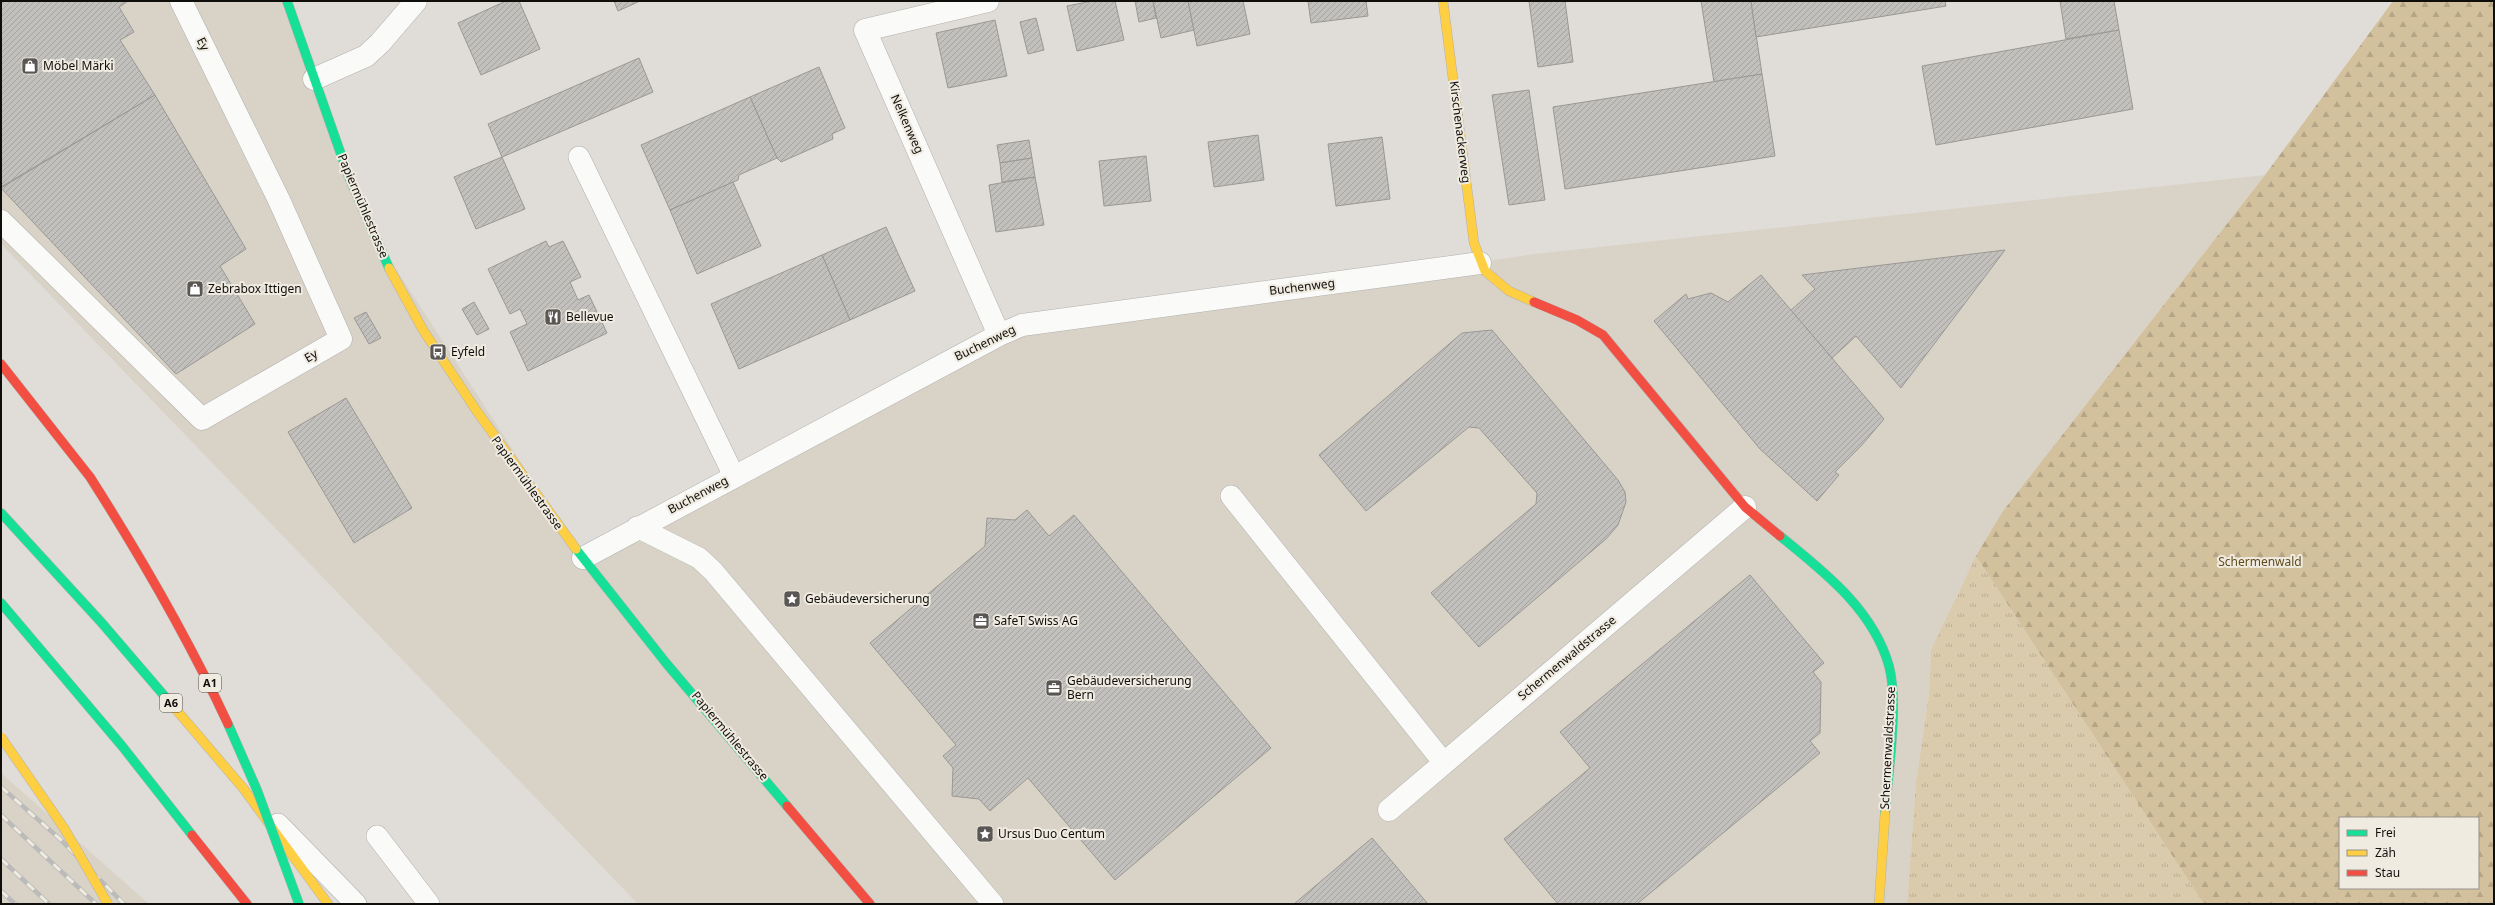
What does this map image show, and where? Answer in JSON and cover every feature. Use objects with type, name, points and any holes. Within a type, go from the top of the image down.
[{"type":"main road","name":"Papiermühlestrasse","points":[[286,1],[370,229],[397,283],[438,352],[540,503],[583,558],[870,904]]},
{"type":"main road","name":"Kirschenackerweg","points":[[1443,1],[1474,243],[1480,263]]},
{"type":"main road","name":"Schermenwaldstrasse","points":[[1480,263],[1485,271],[1509,291],[1577,320],[1603,334],[1745,507],[1828,575],[1857,606],[1872,626],[1886,655],[1892,686],[1892,710],[1879,904]]},
{"type":"main road","name":"A1","points":[[1,364],[29,397],[90,477],[133,544],[184,630],[233,729],[277,835],[299,904]]},
{"type":"main road","name":"A6","points":[[1,513],[101,622],[243,788],[328,904]]},
{"type":"main road","points":[[1,603],[127,752],[246,904]]},
{"type":"main road","points":[[1,737],[64,828],[108,904]]},
{"type":"street","name":"Ey","points":[[1,221],[202,419],[341,338],[279,200],[181,1]]},
{"type":"street","points":[[314,79],[366,56],[380,43],[416,1]]},
{"type":"street","name":"Nelkenweg","points":[[988,1],[865,30],[999,335]]},
{"type":"street","name":"Buchenweg","points":[[583,558],[637,527],[999,335],[1022,325],[1480,263]]},
{"type":"street","name":"Schermenwaldstrasse","points":[[1389,810],[1745,507]]},
{"type":"lane","points":[[579,157],[734,476]]},
{"type":"lane","points":[[1231,496],[1444,763]]},
{"type":"lane","points":[[637,527],[699,558],[714,570],[993,904]]},
{"type":"lane","points":[[243,788],[356,904]]},
{"type":"lane","points":[[377,836],[429,904]]},
{"type":"shaded area","points":[[1,1],[287,1],[370,229],[583,558],[999,335],[1534,254],[2265,175],[2003,511],[1960,588],[1942,631],[1931,650],[1929,695],[1916,782],[1907,904],[638,904],[1,244]]},
{"type":"shaded area","points":[[1,773],[149,904],[1,904]]},
{"type":"green space","name":"Schermenwald","points":[[2393,1],[2494,1],[2494,904],[2204,904],[1976,556],[2003,511],[2265,175]]},
{"type":"green space","points":[[1976,556],[2204,904],[1907,904],[1916,782],[1929,695],[1931,650]]},
{"type":"building","points":[[1,1],[128,1],[119,7],[134,32],[120,40],[155,95],[1,187]]},
{"type":"building","points":[[506,1],[519,1],[540,49],[481,75],[458,23]]},
{"type":"building","points":[[614,1],[640,1],[618,11]]},
{"type":"building","points":[[1092,1],[1115,1],[1124,40],[1077,51],[1067,6]]},
{"type":"building","points":[[1135,1],[1153,1],[1156,18],[1139,22]]},
{"type":"building","points":[[1153,1],[1188,1],[1194,30],[1161,38]]},
{"type":"building","points":[[1188,1],[1243,1],[1250,34],[1197,46]]},
{"type":"building","points":[[1308,1],[1366,1],[1368,16],[1311,23]]},
{"type":"building","points":[[1529,1],[1565,1],[1573,62],[1538,67]]},
{"type":"building","points":[[1701,1],[1751,1],[1762,74],[1714,82]]},
{"type":"building","points":[[1751,1],[1945,1],[1946,6],[1756,37]]},
{"type":"building","points":[[2060,1],[2114,1],[2119,30],[2066,39]]},
{"type":"building","points":[[1036,18],[1044,50],[1028,54],[1020,22]]},
{"type":"building","points":[[995,20],[1007,76],[948,88],[936,33]]},
{"type":"building","points":[[2119,30],[2133,109],[1936,145],[1922,66]]},
{"type":"building","points":[[639,58],[653,92],[502,157],[488,124]]},
{"type":"building","points":[[819,67],[845,128],[832,134],[833,139],[781,162],[777,158],[750,97]]},
{"type":"building","points":[[1762,74],[1775,156],[1565,189],[1553,107]]},
{"type":"building","points":[[1529,90],[1545,200],[1509,205],[1492,95]]},
{"type":"building","points":[[155,95],[246,249],[220,266],[255,324],[176,374],[1,188]]},
{"type":"building","points":[[750,97],[777,158],[739,175],[738,180],[670,210],[641,145]]},
{"type":"building","points":[[1258,135],[1264,180],[1214,187],[1208,142]]},
{"type":"building","points":[[1382,137],[1390,199],[1336,206],[1328,144]]},
{"type":"building","points":[[1029,140],[1032,158],[1000,163],[997,145]]},
{"type":"building","points":[[1146,156],[1151,201],[1104,206],[1099,161]]},
{"type":"building","points":[[502,157],[525,209],[476,229],[454,177]]},
{"type":"building","points":[[1032,158],[1035,177],[1002,182],[1000,163]]},
{"type":"building","points":[[1035,177],[1044,225],[996,232],[989,185]]},
{"type":"building","points":[[733,182],[761,246],[697,274],[670,210]]},
{"type":"building","points":[[886,227],[915,291],[850,320],[822,255]]},
{"type":"building","points":[[546,241],[549,247],[563,241],[581,277],[570,282],[578,300],[589,295],[607,333],[528,371],[510,332],[527,324],[520,309],[510,314],[488,269]]},
{"type":"building","points":[[2005,250],[1901,388],[1856,336],[1832,358],[1790,311],[1815,289],[1802,275]]},
{"type":"building","points":[[822,255],[850,320],[739,369],[711,304]]},
{"type":"building","points":[[1761,275],[1884,419],[1861,446],[1835,472],[1839,475],[1817,501],[1760,449],[1654,321],[1686,294],[1688,299],[1711,293],[1728,302]]},
{"type":"building","points":[[474,302],[489,329],[477,335],[462,309]]},
{"type":"building","points":[[366,312],[381,338],[369,344],[354,318]]},
{"type":"building","points":[[1492,330],[1618,480],[1625,492],[1626,502],[1618,525],[1606,539],[1479,647],[1431,593],[1536,504],[1537,493],[1479,428],[1469,427],[1366,511],[1319,455],[1462,333]]},
{"type":"building","points":[[346,398],[412,508],[354,543],[288,432]]},
{"type":"building","points":[[1027,510],[1049,536],[1074,515],[1271,748],[1115,880],[1028,778],[990,811],[979,799],[952,796],[953,768],[943,756],[956,745],[870,643],[985,546],[987,518],[1015,520]]},
{"type":"building","points":[[1750,575],[1824,663],[1813,672],[1821,682],[1820,733],[1810,741],[1820,753],[1637,904],[1558,904],[1504,839],[1590,768],[1560,732]]},
{"type":"building","points":[[1372,838],[1428,904],[1294,904]]},
{"type":"railway","points":[[1,787],[60,839],[124,904]]},
{"type":"railway","points":[[1,815],[96,904]]},
{"type":"railway","points":[[1,859],[49,904]]},
{"type":"railway","points":[[1,891],[15,904]]},
{"type":"traffic: fast","points":[[287,1],[349,177],[389,268]]},
{"type":"traffic: fast","points":[[1,513],[101,622],[173,706]]},
{"type":"traffic: fast","points":[[1780,536],[1829,577],[1859,609],[1881,645],[1889,666],[1892,681],[1893,719],[1885,814]]},
{"type":"traffic: fast","points":[[576,549],[666,663],[787,806]]},
{"type":"traffic: fast","points":[[1,603],[122,746],[192,835]]},
{"type":"traffic: fast","points":[[228,724],[257,790],[299,904]]},
{"type":"traffic: slow","points":[[1443,1],[1474,243],[1485,271],[1509,291],[1534,302]]},
{"type":"traffic: slow","points":[[389,268],[423,330],[476,410],[576,549]]},
{"type":"traffic: slow","points":[[173,706],[243,788],[328,904]]},
{"type":"traffic: slow","points":[[1,737],[64,828],[108,904]]},
{"type":"traffic: slow","points":[[1879,904],[1885,814]]},
{"type":"traffic: jam","points":[[1534,302],[1577,320],[1603,335],[1745,507],[1780,536]]},
{"type":"traffic: jam","points":[[1,364],[90,477]]},
{"type":"traffic: jam","points":[[90,477],[163,598],[197,660],[228,724]]},
{"type":"traffic: jam","points":[[787,806],[870,904]]},
{"type":"traffic: jam","points":[[192,835],[247,904]]},
{"type":"place","name":"Möbel Märki","points":[[30,66]]},
{"type":"place","name":"Zebrabox Ittigen","points":[[195,289]]},
{"type":"place","name":"Bellevue","points":[[553,317]]},
{"type":"place","name":"Eyfeld","points":[[438,352]]},
{"type":"place","name":"Gebäudeversicherung","points":[[792,599]]},
{"type":"place","name":"SafeT Swiss AG","points":[[981,621]]},
{"type":"place","name":"Gebäudeversicherung Bern","points":[[1054,688]]},
{"type":"place","name":"Ursus Duo Centum","points":[[985,834]]}]
